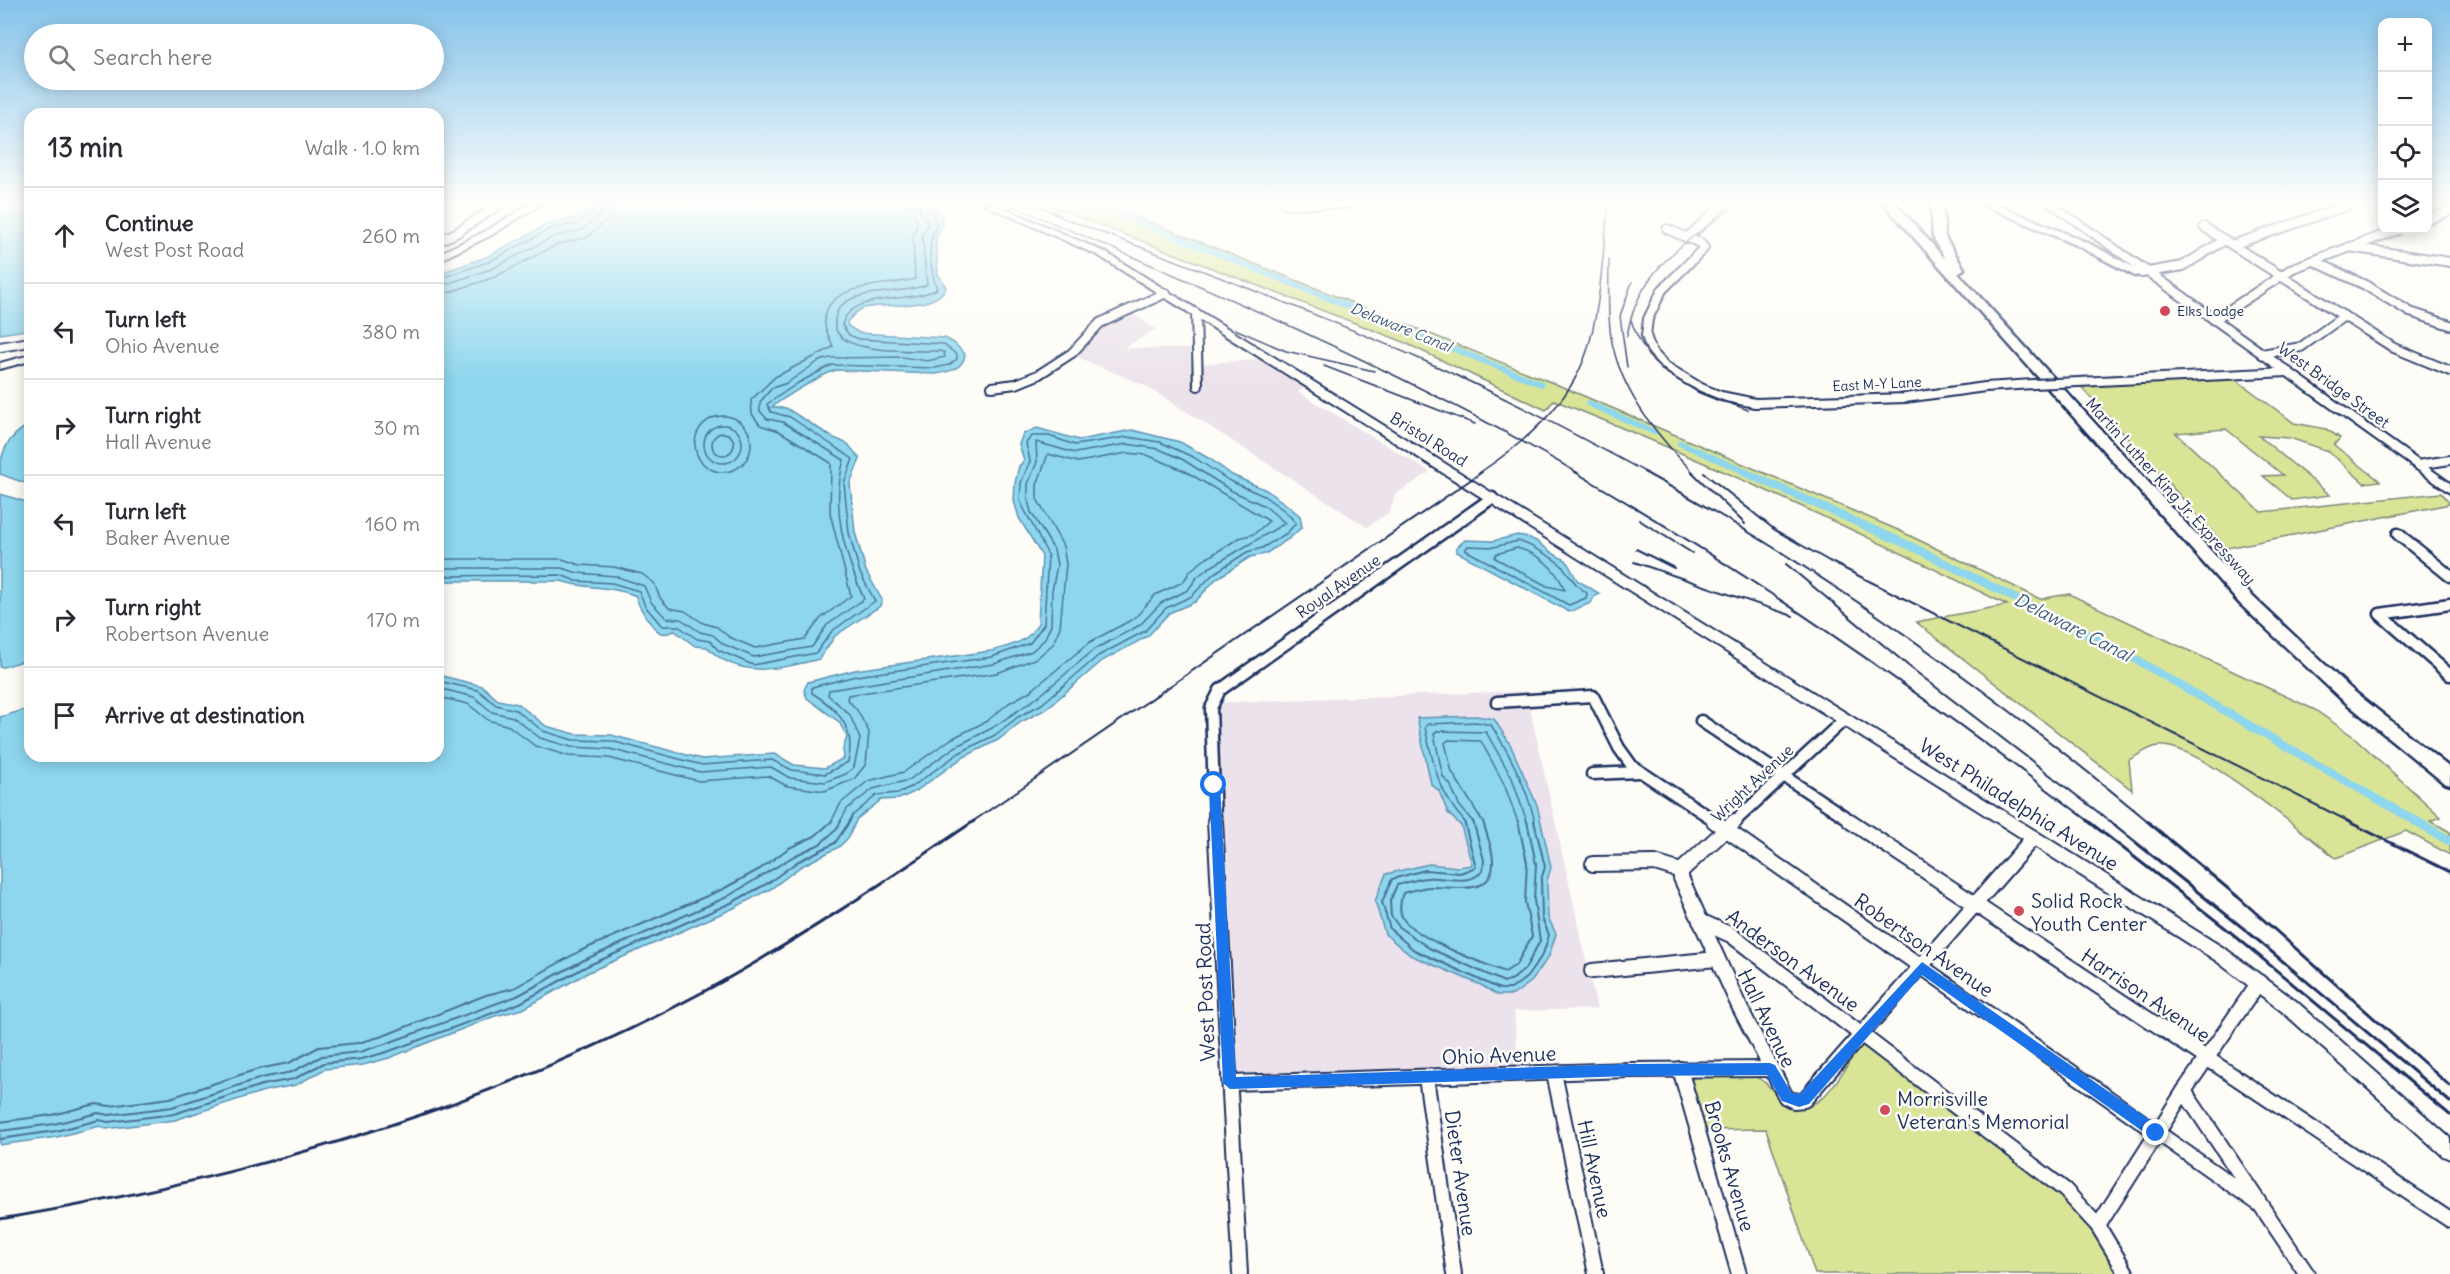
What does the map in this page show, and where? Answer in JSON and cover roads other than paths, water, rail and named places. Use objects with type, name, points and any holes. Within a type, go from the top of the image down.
[{"type":"highway","name":"Martin Luther King Jr. Expressway","points":[[1943,263],[2246,600],[2345,693],[2450,778]]},
{"type":"highway","name":"Martin Luther King Jr. Expressway","points":[[1954,263],[2277,616],[2336,671],[2450,765]]},
{"type":"highway","points":[[2124,263],[2144,272]]},
{"type":"main road","name":"Bristol Road","points":[[1117,263],[1845,719]]},
{"type":"main road","name":"West Bridge Street","points":[[2132,263],[2450,489]]},
{"type":"main road","points":[[0,364],[24,358]]},
{"type":"main road","name":"West Philadelphia Avenue","points":[[1845,719],[2221,955],[2259,982],[2450,1150]]},
{"type":"street","name":"East M-Y Lane","points":[[1689,263],[1665,287],[1648,319],[1645,334],[1648,346],[1661,363],[1683,379],[1736,401],[1755,403],[1905,398],[1985,387],[2288,372]]},
{"type":"street","points":[[2144,272],[2188,263]]},
{"type":"street","points":[[2262,263],[2394,348],[2450,370]]},
{"type":"street","points":[[2214,320],[2280,275],[2307,263]]},
{"type":"street","points":[[2318,263],[2365,285],[2410,312],[2450,325]]},
{"type":"street","points":[[992,387],[1016,384],[1038,375],[1072,353],[1100,323],[1166,293]]},
{"type":"street","points":[[1196,313],[1198,386]]},
{"type":"street","points":[[2262,354],[2301,347],[2344,316]]},
{"type":"street","points":[[0,347],[24,343]]},
{"type":"street","points":[[2417,465],[2450,460]]},
{"type":"street","name":"Royal Avenue","points":[[1211,708],[1220,690],[1492,498]]},
{"type":"street","points":[[2398,534],[2450,576]]},
{"type":"street","points":[[2450,604],[2380,614],[2450,675]]},
{"type":"street","name":"Robertson Avenue","points":[[1497,702],[1593,697],[1623,753],[1639,772],[1653,777],[2259,1204]]},
{"type":"street","name":"West Post Road","points":[[1211,708],[1240,1274]]},
{"type":"street","name":"Wright Avenue","points":[[1681,871],[1845,719]]},
{"type":"street","name":"Harrison Avenue","points":[[1701,721],[2450,1220]]},
{"type":"street","points":[[1592,774],[1639,772]]},
{"type":"street","points":[[1863,1035],[2033,838]]},
{"type":"street","points":[[1593,864],[1655,863],[1681,871]]},
{"type":"street","name":"Hall Avenue","points":[[1681,871],[1681,878],[1717,959],[1786,1097],[1794,1101],[1804,1100],[1863,1035]]},
{"type":"street","name":"Anderson Avenue","points":[[1700,921],[1731,935],[2065,1190],[2098,1226],[2127,1274]]},
{"type":"street","points":[[1592,971],[1717,959]]},
{"type":"street","points":[[2098,1226],[2156,1133],[2259,982]]},
{"type":"street","name":"Ohio Avenue","points":[[1230,1083],[1680,1069],[1770,1069]]},
{"type":"street","name":"Brooks Avenue","points":[[1680,1069],[1739,1274]]},
{"type":"street","name":"Hill Avenue","points":[[1554,1073],[1596,1274]]},
{"type":"street","name":"Dieter Avenue","points":[[1426,1077],[1454,1274]]},
{"type":"street","points":[[2184,1091],[2307,1274]]},
{"type":"water","points":[[0,263],[24,263],[24,330],[0,334]]},
{"type":"water","points":[[468,263],[937,263],[938,274],[946,287],[940,295],[920,303],[861,309],[847,322],[848,326],[859,333],[945,338],[965,354],[959,366],[936,374],[836,370],[822,376],[772,407],[786,408],[832,437],[848,444],[860,459],[850,483],[855,532],[866,571],[882,600],[880,606],[835,636],[819,659],[789,666],[760,669],[732,664],[707,647],[695,646],[675,631],[661,633],[645,616],[636,596],[627,593],[561,581],[444,581],[444,272]]},
{"type":"water","points":[[24,428],[24,483],[0,474],[4,451],[16,434]]},
{"type":"water","points":[[1037,428],[1079,440],[1132,430],[1180,442],[1232,475],[1266,490],[1300,516],[1302,527],[1290,538],[1265,554],[1250,557],[1216,579],[1195,602],[1169,613],[1148,636],[1102,661],[1046,709],[1021,722],[998,740],[962,758],[916,791],[899,799],[881,800],[857,819],[848,838],[839,847],[800,867],[772,888],[734,908],[589,972],[523,1009],[495,1016],[389,1058],[363,1065],[325,1069],[296,1085],[264,1091],[175,1120],[106,1129],[100,1126],[57,1137],[0,1145],[0,717],[24,710],[24,762],[444,762],[444,676],[482,686],[498,700],[518,704],[546,726],[575,734],[611,735],[702,759],[775,754],[794,765],[825,768],[844,758],[843,749],[847,737],[839,722],[807,698],[804,690],[808,682],[855,670],[991,651],[1024,639],[1030,635],[1038,623],[1042,556],[1019,518],[1014,501],[1019,466],[1024,461],[1019,444],[1023,434]]},
{"type":"water","points":[[0,494],[24,501],[24,661],[0,667]]},
{"type":"water","points":[[1518,535],[1533,539],[1566,560],[1577,580],[1600,594],[1594,597],[1591,603],[1569,612],[1457,552],[1456,548],[1465,540],[1493,541]]},
{"type":"water","points":[[1476,716],[1494,719],[1510,744],[1537,805],[1551,867],[1547,881],[1548,917],[1556,934],[1549,956],[1532,981],[1513,995],[1497,995],[1481,985],[1410,955],[1385,934],[1375,901],[1386,874],[1429,864],[1458,867],[1472,865],[1461,826],[1448,813],[1439,791],[1431,784],[1417,718]]},
{"type":"waterway","name":"Delaware Canal","points":[[1242,263],[1541,384]]},
{"type":"waterway","name":"Delaware Canal","points":[[1588,403],[1654,432]]},
{"type":"waterway","name":"Delaware Canal","points":[[1680,443],[1748,473]]},
{"type":"waterway","name":"Delaware Canal","points":[[1744,472],[1915,548],[2128,655],[2417,822]]},
{"type":"waterway","name":"Delaware Canal","points":[[2415,821],[2450,841]]},
{"type":"railway","points":[[1147,263],[1369,363],[1521,441]]},
{"type":"railway","points":[[1183,263],[1375,339],[1546,419]]},
{"type":"railway","points":[[1546,419],[1569,388],[1587,351],[1595,317],[1602,263]]},
{"type":"railway","points":[[1609,263],[1611,337],[1623,376],[1631,394],[1654,428],[1694,473]]},
{"type":"railway","points":[[1631,320],[1642,292],[1663,263]]},
{"type":"railway","points":[[1627,367],[1620,316],[1632,282]]},
{"type":"railway","points":[[1627,336],[1631,320]]},
{"type":"railway","points":[[1631,320],[1639,339],[1662,369],[1693,388],[1748,410]]},
{"type":"railway","points":[[1235,329],[1286,351],[1374,371]]},
{"type":"railway","points":[[1324,366],[1475,424]]},
{"type":"railway","points":[[1521,441],[1546,419]]},
{"type":"railway","points":[[1546,419],[1647,473]]},
{"type":"railway","points":[[1479,473],[1521,441]]},
{"type":"railway","points":[[1521,441],[1578,473]]},
{"type":"railway","points":[[972,822],[1482,472]]},
{"type":"railway","points":[[1575,472],[1774,595],[1902,683],[2090,822]]},
{"type":"railway","points":[[1644,472],[1776,549],[1905,635],[2030,727],[2149,822]]},
{"type":"railway","points":[[1692,472],[1745,524]]},
{"type":"railway","points":[[1704,473],[1775,530],[1829,561],[2350,822]]},
{"type":"railway","points":[[1639,520],[1692,553]]},
{"type":"railway","points":[[1636,549],[1674,568]]},
{"type":"railway","points":[[1634,562],[1793,616]]},
{"type":"railway","points":[[1786,564],[1911,668],[2111,822]]},
{"type":"railway","points":[[0,1219],[92,1203],[272,1161],[361,1135],[535,1072],[620,1034],[703,992],[773,952],[841,910],[974,821]]},
{"type":"railway","points":[[2088,821],[2228,930],[2450,1115]]},
{"type":"railway","points":[[2109,821],[2248,932],[2450,1102]]},
{"type":"railway","points":[[2147,821],[2238,897],[2450,1086]]},
{"type":"railway","points":[[2347,821],[2450,872]]},
{"type":"place","name":"Elks Lodge","points":[[2165,311]]},
{"type":"place","name":"Solid Rock Youth Center","points":[[2019,911]]},
{"type":"place","name":"Morrisville Veteran's Memorial","points":[[1885,1110]]}]
